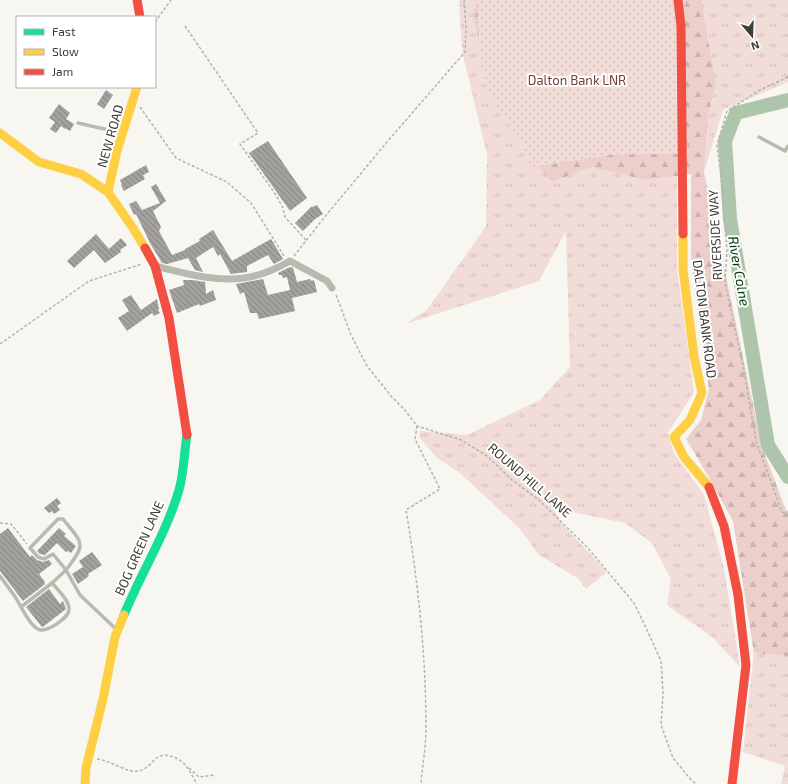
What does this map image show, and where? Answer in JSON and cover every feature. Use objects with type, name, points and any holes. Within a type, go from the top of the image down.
[{"type":"street","points":[[137,0],[140,16]]},
{"type":"street","name":"DALTON BANK ROAD","points":[[678,0],[681,26],[684,162],[683,269],[694,356],[702,393],[690,420],[674,436],[684,457],[710,489],[724,526],[738,595],[746,665],[732,784]]},
{"type":"street","name":"NEW ROAD","points":[[108,192],[117,151],[137,88]]},
{"type":"street","points":[[0,133],[39,162],[81,174],[108,192]]},
{"type":"street","name":"BOG GREEN LANE","points":[[85,784],[89,757],[116,637],[134,590],[158,544],[179,489],[187,435],[169,318],[153,263],[133,228],[108,192]]},
{"type":"street","points":[[153,263],[185,274],[221,279],[244,278],[274,269],[290,261],[327,281],[332,288]]},
{"type":"lane","points":[[78,123],[123,133]]},
{"type":"lane","points":[[759,137],[785,151],[788,146]]},
{"type":"lane","points":[[21,607],[66,570],[77,555],[80,547],[80,539],[63,519],[58,519],[30,548],[38,557],[44,559],[53,554],[66,570],[80,595],[118,631]]},
{"type":"lane","points":[[0,576],[36,629],[41,631],[51,628],[65,617],[70,609],[66,600],[52,583]]},
{"type":"path","points":[[156,21],[171,0]]},
{"type":"path","points":[[133,102],[142,108],[176,158],[226,182],[251,203],[284,256],[290,261],[387,142],[465,52],[466,27],[464,0]]},
{"type":"path","points":[[185,26],[258,133],[240,144],[276,195],[283,208],[285,217],[306,240]]},
{"type":"path","name":"RIVERSIDE WAY","points":[[788,77],[760,90],[727,111],[717,145],[727,251],[725,283],[743,365],[756,442],[782,512],[788,515]]},
{"type":"path","points":[[0,344],[89,281],[153,263]]},
{"type":"path","points":[[332,288],[351,336],[368,366],[417,426],[415,439],[440,489],[406,510],[422,627],[426,730],[421,780],[422,784]]},
{"type":"path","name":"ROUND HILL LANE","points":[[417,426],[461,440],[487,456],[512,480],[539,500],[587,548],[634,603],[661,661],[663,693],[661,725],[673,758],[692,781],[697,784]]},
{"type":"path","points":[[0,523],[11,524],[30,548]]},
{"type":"path","points":[[89,757],[105,760],[128,770],[139,771],[146,768],[160,756],[167,755],[179,758],[199,777],[215,775]]},
{"type":"path","points":[[187,767],[197,784]]},
{"type":"green space","points":[[459,0],[478,0],[552,182],[591,167],[646,180],[677,176],[677,269],[694,392],[668,433],[674,453],[704,495],[724,568],[740,667],[712,637],[667,605],[671,579],[652,543],[625,523],[553,508],[562,524],[607,572],[586,589],[579,579],[539,555],[520,529],[460,473],[437,458],[419,437],[420,431],[467,435],[540,400],[570,367],[566,231],[539,281],[405,324],[427,310],[486,226],[487,155],[462,51]]},
{"type":"green space","name":"Dalton Bank LNR","points":[[477,0],[676,0],[688,154],[611,155],[531,167],[520,139],[496,105],[486,87],[479,44]]},
{"type":"green space","points":[[478,0],[701,0],[716,84],[708,116],[704,172],[762,447],[786,510],[788,511],[788,656],[754,653],[733,521],[686,439],[701,420],[709,389],[691,261],[691,174],[646,180],[591,167],[552,182],[535,163],[486,69],[473,15]]},
{"type":"green space","points":[[699,0],[788,0],[788,82],[723,110],[704,172],[708,116],[716,84]]},
{"type":"green space","points":[[754,653],[788,656],[788,784],[781,784],[785,766],[743,752]]},
{"type":"building","points":[[106,90],[113,95],[104,109],[97,104]]},
{"type":"building","points":[[59,104],[70,113],[66,119],[74,124],[70,131],[61,126],[56,133],[50,129],[55,122],[49,118]]},
{"type":"building","points":[[268,141],[307,198],[290,211],[249,153]]},
{"type":"building","points":[[146,165],[149,172],[143,175],[145,179],[124,191],[120,180]]},
{"type":"building","points":[[156,184],[166,201],[153,211],[161,227],[159,231],[172,255],[185,250],[200,241],[199,239],[213,230],[232,261],[271,239],[283,259],[274,264],[268,255],[247,266],[247,272],[231,274],[220,254],[218,256],[213,247],[196,258],[203,272],[195,270],[188,258],[167,264],[162,263],[150,243],[136,214],[134,215],[129,204],[136,201],[142,210],[160,203],[151,187]]},
{"type":"building","points":[[317,205],[323,214],[315,219],[303,231],[295,223],[312,206]]},
{"type":"building","points":[[96,234],[109,249],[121,238],[127,245],[120,250],[121,252],[105,263],[94,250],[74,268],[67,261]]},
{"type":"building","points":[[290,267],[293,268],[297,282],[310,279],[311,281],[314,280],[317,292],[292,298],[295,311],[259,319],[257,313],[250,313],[244,292],[240,294],[236,284],[263,279],[268,295],[290,290],[287,277],[283,278],[282,275],[279,275],[278,273]]},
{"type":"building","points":[[183,280],[205,282],[206,294],[213,290],[216,300],[200,306],[199,304],[177,313],[169,290],[184,285]]},
{"type":"building","points":[[131,295],[141,310],[157,299],[158,310],[160,313],[154,316],[152,313],[127,331],[118,318],[129,311],[122,300]]},
{"type":"building","points":[[57,498],[61,503],[57,506],[60,510],[54,514],[52,511],[49,513],[44,508]]},
{"type":"building","points":[[8,528],[30,557],[32,555],[37,560],[43,562],[49,560],[52,564],[39,574],[45,584],[23,601],[0,571],[0,534]]},
{"type":"building","points":[[59,528],[66,534],[64,536],[76,546],[71,553],[68,551],[66,552],[57,543],[45,555],[40,554],[37,551]]},
{"type":"building","points":[[92,552],[102,565],[88,574],[89,576],[78,584],[72,574],[83,567],[79,561]]},
{"type":"building","points":[[49,589],[60,604],[63,601],[66,609],[42,627],[26,607]]},
{"type":"waterway","name":"River Colne","points":[[788,100],[736,113],[725,141],[730,219],[768,445],[788,477]]},
{"type":"traffic: fast","points":[[124,615],[174,506],[182,477],[187,435]]},
{"type":"traffic: slow","points":[[108,192],[117,151],[137,88]]},
{"type":"traffic: slow","points":[[0,133],[39,162],[81,174],[108,192],[145,248]]},
{"type":"traffic: slow","points":[[683,234],[683,269],[694,356],[702,393],[690,420],[674,437],[684,457],[709,487]]},
{"type":"traffic: slow","points":[[85,784],[86,768],[103,699],[115,637],[124,615]]},
{"type":"traffic: jam","points":[[137,0],[140,16]]},
{"type":"traffic: jam","points":[[678,0],[681,26],[683,234]]},
{"type":"traffic: jam","points":[[145,248],[155,266],[169,318],[187,435]]},
{"type":"traffic: jam","points":[[709,487],[724,526],[738,595],[746,665],[732,784]]}]
